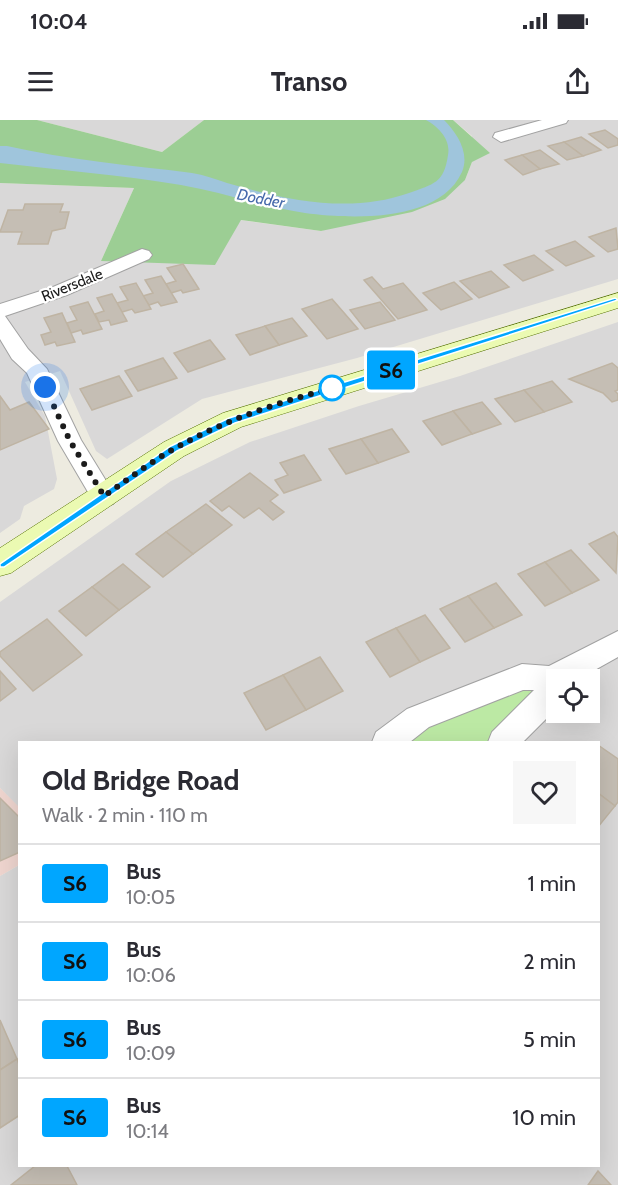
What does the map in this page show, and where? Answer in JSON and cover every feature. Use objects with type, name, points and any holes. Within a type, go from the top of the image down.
[{"type":"main road","points":[[0,564],[174,448],[232,420],[618,300]]},
{"type":"street","points":[[501,136],[560,120]]},
{"type":"street","name":"Riversdale","points":[[0,311],[60,291],[142,255]]},
{"type":"street","points":[[0,321],[21,354],[36,369],[70,441],[104,496]]},
{"type":"street","points":[[570,669],[618,643]]},
{"type":"street","points":[[388,741],[418,718],[522,677],[546,679]]},
{"type":"street","points":[[504,741],[546,698]]},
{"type":"shaded area","points":[[37,120],[204,120],[162,152]]},
{"type":"shaded area","points":[[453,120],[618,120],[618,279],[357,358],[202,399],[107,459],[96,451],[60,371],[25,382],[45,416],[57,479],[54,489],[24,506],[20,519],[0,533],[0,183],[134,188],[101,261],[240,220],[321,231],[465,180],[472,162],[472,136]]},
{"type":"shaded area","points":[[618,322],[618,1185],[0,1185],[0,876],[18,866],[18,1167],[600,1167],[600,741],[18,741],[18,807],[0,788],[0,602],[171,481],[250,442],[460,376]]},
{"type":"shaded area","points":[[0,788],[18,806],[18,866],[0,876]]},
{"type":"green space","points":[[0,120],[37,120],[162,152],[204,120],[453,120],[490,153],[472,162],[465,180],[445,199],[412,212],[321,231],[241,220],[215,265],[101,261],[134,188],[0,183]]},
{"type":"green space","points":[[546,676],[546,685],[497,741],[392,741],[413,728]]},
{"type":"water","name":"Dodder","points":[[426,120],[444,120],[453,131],[463,151],[462,172],[451,189],[434,201],[392,214],[346,216],[305,213],[181,185],[0,163],[0,146],[7,146],[76,159],[192,173],[295,199],[341,204],[364,203],[409,193],[431,184],[440,177],[446,164],[448,144],[439,130]]},
{"type":"building","points":[[605,130],[618,139],[618,145],[608,148],[589,134]]},
{"type":"building","points":[[581,137],[601,150],[583,156],[564,142]]},
{"type":"building","points":[[564,142],[583,156],[567,160],[548,146]]},
{"type":"building","points":[[540,150],[559,164],[540,169],[522,155]]},
{"type":"building","points":[[522,155],[540,169],[523,175],[505,160]]},
{"type":"building","points":[[25,204],[63,204],[60,212],[69,212],[65,228],[52,231],[48,244],[18,244],[22,232],[0,232],[8,210],[23,210]]},
{"type":"building","points":[[616,228],[618,249],[608,252],[589,237]]},
{"type":"building","points":[[575,241],[594,256],[566,266],[546,251]]},
{"type":"building","points":[[534,255],[553,270],[523,281],[504,265]]},
{"type":"building","points":[[183,264],[199,289],[171,293],[166,284],[176,281],[167,268]]},
{"type":"building","points":[[491,271],[509,287],[479,298],[460,281]]},
{"type":"building","points":[[161,276],[177,302],[161,306],[158,302],[149,305],[143,296],[153,293],[145,280]]},
{"type":"building","points":[[372,277],[383,289],[403,283],[427,310],[398,319],[364,280]]},
{"type":"building","points":[[454,282],[472,299],[441,310],[423,293]]},
{"type":"building","points":[[136,283],[151,309],[135,313],[132,309],[122,312],[117,303],[128,300],[120,287]]},
{"type":"building","points":[[112,294],[127,321],[111,325],[109,320],[99,322],[95,314],[104,311],[97,298]]},
{"type":"building","points":[[332,299],[358,329],[327,339],[302,309]]},
{"type":"building","points":[[88,302],[102,329],[83,334],[81,330],[71,333],[67,323],[77,320],[70,307]]},
{"type":"building","points":[[380,302],[395,320],[365,329],[350,310]]},
{"type":"building","points":[[62,313],[75,342],[57,346],[55,342],[45,345],[41,335],[51,332],[44,318]]},
{"type":"building","points":[[292,318],[307,336],[279,345],[265,326]]},
{"type":"building","points":[[265,326],[279,345],[250,355],[236,335]]},
{"type":"building","points":[[210,340],[225,359],[188,372],[174,353]]},
{"type":"building","points":[[163,358],[177,378],[138,391],[125,371]]},
{"type":"building","points":[[612,363],[618,368],[618,390],[615,391],[618,394],[618,400],[612,402],[603,393],[569,379]]},
{"type":"building","points":[[119,376],[132,396],[92,410],[80,389]]},
{"type":"building","points":[[552,381],[572,402],[544,412],[524,390]]},
{"type":"building","points":[[524,390],[544,412],[515,422],[495,399]]},
{"type":"building","points":[[0,396],[10,410],[29,402],[49,429],[0,450]]},
{"type":"building","points":[[482,402],[501,424],[472,434],[453,411]]},
{"type":"building","points":[[453,411],[472,434],[442,445],[423,421]]},
{"type":"building","points":[[392,429],[409,452],[378,463],[361,439]]},
{"type":"building","points":[[361,439],[378,463],[346,474],[329,449]]},
{"type":"building","points":[[304,455],[321,480],[284,493],[275,480],[288,475],[280,463]]},
{"type":"building","points":[[250,473],[278,495],[270,501],[284,512],[273,520],[259,508],[244,518],[229,506],[222,511],[210,501]]},
{"type":"building","points":[[206,504],[232,525],[193,554],[166,532]]},
{"type":"building","points":[[166,532],[193,554],[163,577],[136,554]]},
{"type":"building","points":[[614,532],[618,537],[616,573],[589,544]]},
{"type":"building","points":[[571,550],[599,580],[572,593],[545,562]]},
{"type":"building","points":[[545,562],[572,593],[545,606],[518,574]]},
{"type":"building","points":[[123,564],[150,587],[119,610],[92,587]]},
{"type":"building","points":[[496,583],[522,615],[494,628],[468,596]]},
{"type":"building","points":[[92,587],[119,610],[86,636],[59,611]]},
{"type":"building","points":[[468,596],[494,628],[465,642],[440,609]]},
{"type":"building","points":[[425,615],[450,648],[420,662],[396,628]]},
{"type":"building","points":[[47,619],[82,655],[33,691],[0,656],[0,652]]},
{"type":"building","points":[[396,628],[420,662],[390,677],[366,642]]},
{"type":"building","points":[[320,657],[343,691],[306,710],[283,675]]},
{"type":"building","points":[[0,671],[16,689],[0,701]]},
{"type":"building","points":[[283,675],[306,710],[266,730],[244,693]]},
{"type":"building","points":[[600,746],[618,759],[618,802],[615,806],[600,795]]},
{"type":"building","points":[[600,795],[615,806],[600,825]]},
{"type":"building","points":[[0,798],[18,816],[18,853],[0,861]]},
{"type":"building","points":[[0,1020],[17,1059],[0,1070]]},
{"type":"building","points":[[17,1059],[18,1116],[0,1128],[0,1070]]},
{"type":"building","points":[[34,1167],[68,1167],[77,1185],[11,1185]]},
{"type":"building","points":[[598,1171],[611,1185],[588,1185]]},
{"type":"bus line","name":"S6","points":[[0,564],[174,448],[232,420],[618,300]]},
{"type":"route","points":[[45,387],[70,441],[104,496],[174,448],[214,428],[273,406],[332,388]]}]
